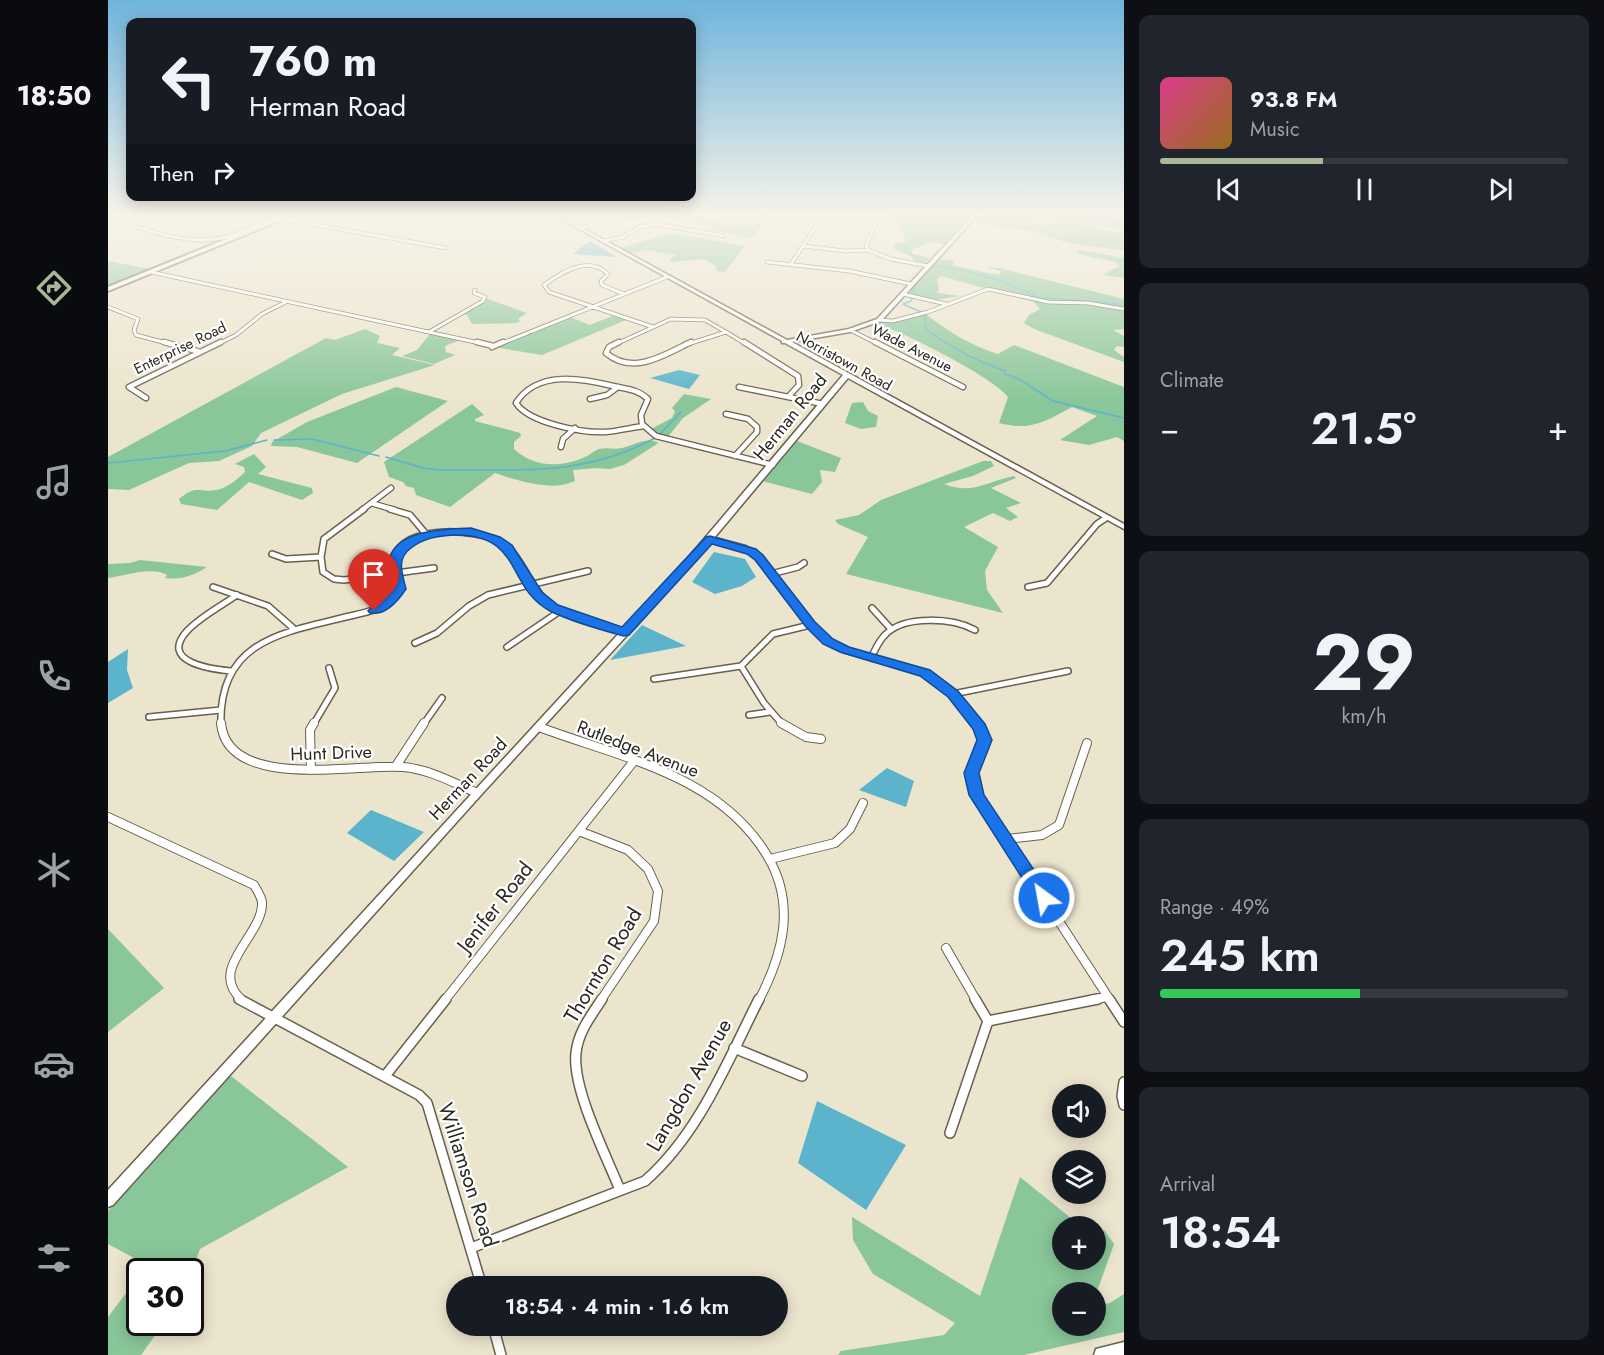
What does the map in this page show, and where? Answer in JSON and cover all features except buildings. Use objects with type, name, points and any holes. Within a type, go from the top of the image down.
[{"type":"main road","points":[[108,289],[138,277]]},
{"type":"street","points":[[176,277],[493,346]]},
{"type":"street","points":[[556,277],[544,285],[549,292],[653,327]]},
{"type":"street","points":[[605,277],[601,281],[602,285],[624,294]]},
{"type":"street","points":[[486,349],[666,277]]},
{"type":"street","name":"Norristown Road","points":[[667,277],[1124,527]]},
{"type":"street","points":[[879,277],[911,284]]},
{"type":"street","points":[[879,320],[917,277]]},
{"type":"street","points":[[784,342],[850,330],[879,320],[899,320],[992,289],[1048,302],[1088,303],[1124,309]]},
{"type":"street","points":[[428,332],[483,301],[485,297],[474,293],[475,290]]},
{"type":"street","points":[[903,294],[949,304]]},
{"type":"street","name":"Enterprise Road","points":[[146,398],[129,387],[236,335],[262,314],[289,301]]},
{"type":"street","points":[[108,308],[138,319],[134,330],[136,335],[200,352]]},
{"type":"street","points":[[726,332],[699,339],[649,362],[626,363],[608,356],[606,351],[609,347],[674,319],[705,320],[726,332],[795,372],[799,378],[799,385],[788,397]]},
{"type":"street","name":"Wade Avenue","points":[[850,330],[963,387]]},
{"type":"street","name":"Herman Road","points":[[108,1200],[710,539],[846,376]]},
{"type":"street","points":[[643,426],[605,432],[575,428],[527,415],[518,409],[516,401],[538,384],[556,379],[577,378],[618,387],[638,392],[648,399],[641,415],[643,426],[657,437],[772,465]]},
{"type":"street","points":[[590,399],[608,395],[618,387]]},
{"type":"street","points":[[739,387],[823,404]]},
{"type":"street","points":[[726,414],[748,419],[757,427],[757,432],[735,456]]},
{"type":"street","points":[[561,447],[563,438],[575,428]]},
{"type":"street","points":[[391,488],[326,536],[322,542],[323,572],[337,580],[434,568]]},
{"type":"street","points":[[371,503],[410,515],[426,534]]},
{"type":"street","points":[[1028,587],[1047,583],[1097,524],[1106,518]]},
{"type":"street","name":"Hunt Drive","points":[[477,793],[425,772],[396,766],[311,770],[269,767],[242,756],[222,732],[221,710],[231,671],[255,647],[293,628],[365,613],[382,607],[395,597],[400,589],[394,561],[398,552],[410,542],[426,534],[463,531],[480,533],[496,540],[507,548],[538,595],[560,611],[624,632]]},
{"type":"street","points":[[710,539],[752,552],[810,625],[836,646],[925,673],[953,694],[983,734],[983,747],[971,773],[977,795],[1124,1022]]},
{"type":"street","points":[[272,554],[286,560],[321,557]]},
{"type":"street","points":[[771,574],[798,567],[804,563]]},
{"type":"street","points":[[415,643],[437,633],[478,599],[495,592],[588,571]]},
{"type":"street","points":[[213,587],[272,608],[293,628]]},
{"type":"street","points":[[231,671],[206,669],[188,662],[181,654],[179,647],[182,637],[188,630],[237,595]]},
{"type":"street","points":[[872,608],[891,629]]},
{"type":"street","points":[[507,647],[560,611]]},
{"type":"street","points":[[871,658],[891,629],[944,620],[961,622],[975,630]]},
{"type":"street","points":[[654,679],[741,666],[773,634],[810,625]]},
{"type":"street","points":[[741,666],[770,712],[791,732],[810,739],[822,740]]},
{"type":"street","points":[[311,770],[310,730],[335,688],[329,668]]},
{"type":"street","points":[[953,694],[1068,671]]},
{"type":"street","points":[[396,766],[442,698]]},
{"type":"street","points":[[149,717],[221,710]]},
{"type":"street","points":[[749,716],[770,712]]},
{"type":"street","name":"Rutledge Avenue","points":[[539,727],[689,783],[722,802],[750,828],[770,859]]},
{"type":"street","points":[[1007,839],[1042,835],[1059,825],[1087,743]]},
{"type":"street","name":"Jenifer Road","points":[[385,1076],[633,761]]},
{"type":"street","points":[[770,859],[835,843],[850,830],[863,803]]},
{"type":"street","name":"Williamson Road","points":[[109,818],[254,885],[263,900],[262,912],[258,923],[235,955],[231,968],[231,981],[239,999],[385,1076],[419,1095],[427,1104],[479,1276]]},
{"type":"street","name":"Thornton Road","points":[[579,831],[628,850],[648,869],[658,891],[654,921],[583,1028],[576,1052],[576,1069],[580,1088],[620,1190]]},
{"type":"street","name":"Langdon Avenue","points":[[471,1248],[645,1181],[668,1162],[682,1143],[734,1048],[775,966],[782,946],[784,919],[782,892],[770,859]]},
{"type":"street","points":[[946,948],[988,1022],[950,1133]]},
{"type":"street","points":[[988,1022],[1107,997]]},
{"type":"street","points":[[734,1048],[802,1076]]},
{"type":"street","points":[[1124,1082],[1122,1096],[1124,1105]]},
{"type":"street","points":[[496,1336],[501,1355]]},
{"type":"street","points":[[1102,1355],[1124,1350]]},
{"type":"green space","points":[[108,277],[130,277],[108,286]]},
{"type":"green space","points":[[922,277],[939,277],[937,279],[939,289],[937,293],[960,296],[934,300],[907,293]]},
{"type":"green space","points":[[945,277],[1036,277],[1124,299],[1124,329],[1113,330],[1124,336],[1124,347],[1117,346],[1114,350],[1124,357],[1124,362],[1034,329],[1024,323],[1029,315],[1040,309],[1034,302]]},
{"type":"green space","points":[[485,298],[527,313],[518,319],[520,321],[517,323],[472,324],[467,315],[460,314]]},
{"type":"green space","points":[[924,313],[959,337],[987,350],[998,354],[1014,345],[1124,387],[1124,441],[1117,437],[1089,445],[1060,440],[1097,416],[1072,407],[1037,424],[1020,426],[999,423],[1008,397],[999,388],[945,355],[873,322],[893,321]]},
{"type":"green space","points":[[612,316],[626,320],[542,355],[493,347],[570,317],[590,325]]},
{"type":"green space","points":[[365,329],[380,336],[377,343],[400,348],[392,355],[435,365],[342,394],[261,433],[252,446],[219,461],[189,463],[129,490],[108,489],[108,457],[326,338],[335,340]]},
{"type":"green space","points":[[430,334],[460,340],[445,346],[446,352],[455,355],[434,364],[402,356],[417,350]]},
{"type":"green space","points":[[396,387],[448,401],[357,463],[297,447],[271,446],[272,442],[307,422]]},
{"type":"green space","points":[[684,394],[711,399],[683,418],[667,438],[651,429],[672,418],[675,411],[672,408]]},
{"type":"green space","points":[[863,402],[868,411],[878,416],[876,427],[861,429],[845,423],[852,403]]},
{"type":"green space","points":[[472,404],[484,415],[475,421],[520,433],[521,436],[514,442],[514,449],[530,460],[540,463],[568,463],[599,449],[619,449],[644,441],[658,442],[624,465],[610,469],[573,470],[575,481],[556,486],[535,484],[495,473],[450,507],[416,495],[414,488],[389,477],[384,462]]},
{"type":"green space","points":[[797,441],[841,458],[835,472],[820,470],[822,482],[812,494],[762,481]]},
{"type":"green space","points":[[254,454],[266,467],[258,474],[312,488],[313,493],[302,500],[249,482],[217,510],[181,504],[179,499],[190,492],[216,490],[232,483],[245,472],[244,467],[235,464]]},
{"type":"green space","points":[[983,461],[991,461],[994,466],[973,476],[944,484],[971,488],[1014,476],[1016,478],[991,488],[1021,503],[1006,508],[1018,517],[1010,521],[993,513],[964,527],[998,547],[985,571],[987,590],[1003,613],[846,574],[868,537],[838,524],[835,520],[859,515],[881,500]]},
{"type":"green space","points":[[140,560],[207,567],[182,578],[165,578],[167,575],[153,571],[108,578],[108,564]]},
{"type":"green space","points":[[108,929],[164,988],[108,1032]]},
{"type":"green space","points":[[227,1073],[348,1167],[200,1249],[197,1258],[134,1258],[108,1244],[108,1211]]},
{"type":"green space","points":[[1020,1177],[1068,1216],[1052,1216],[1052,1270],[1105,1270],[1100,1282],[1052,1282],[1052,1336],[1106,1336],[1106,1304],[1124,1294],[1124,1332],[1024,1355],[838,1355],[841,1351],[944,1335],[955,1323],[873,1274],[853,1240],[852,1217],[980,1296]]},
{"type":"green space","points":[[1106,1233],[1114,1244],[1106,1266]]},
{"type":"green space","points":[[126,1293],[126,1336],[155,1336],[141,1355],[108,1355],[108,1317]]},
{"type":"water","points":[[679,370],[700,375],[689,389],[650,378]]},
{"type":"water","points":[[714,552],[745,559],[756,577],[742,586],[715,594],[692,582]]},
{"type":"water","points":[[642,625],[686,646],[610,660]]},
{"type":"water","points":[[128,649],[127,670],[133,688],[108,703],[108,662]]},
{"type":"water","points":[[887,768],[914,781],[906,807],[859,790]]},
{"type":"water","points":[[371,810],[424,832],[394,861],[347,833]]},
{"type":"water","points":[[817,1101],[906,1145],[866,1210],[798,1163]]},
{"type":"waterway","points":[[915,295],[914,285],[921,277]]},
{"type":"waterway","points":[[989,277],[1036,297],[1117,304],[1121,307]]},
{"type":"waterway","points":[[912,298],[911,301],[903,304],[921,312]]},
{"type":"waterway","points":[[925,314],[925,329],[934,336],[974,358],[1005,371],[1005,374],[1019,379],[1053,401],[1124,418]]},
{"type":"waterway","points":[[659,435],[681,412]]},
{"type":"waterway","points":[[386,457],[423,468],[439,470],[523,470],[576,465],[602,459],[629,451],[655,438]]},
{"type":"waterway","points":[[274,440],[312,439],[379,456]]},
{"type":"waterway","points":[[108,463],[225,451],[267,440]]},
{"type":"route","points":[[374,611],[390,602],[400,589],[394,563],[395,556],[406,544],[426,534],[471,532],[496,540],[507,548],[538,595],[554,608],[624,632],[710,539],[744,548],[759,558],[810,625],[828,642],[844,650],[925,673],[953,694],[983,734],[983,747],[971,773],[973,787],[1044,898]]}]
